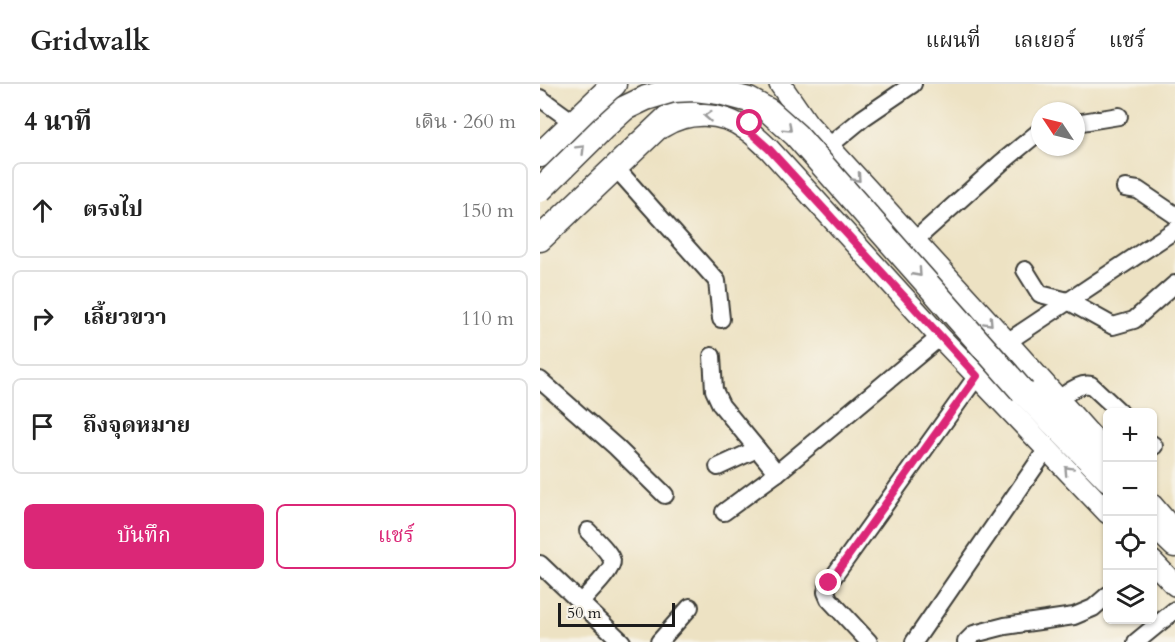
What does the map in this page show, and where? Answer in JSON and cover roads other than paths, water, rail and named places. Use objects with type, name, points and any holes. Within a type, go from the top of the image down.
[{"type":"highway","points":[[540,155],[614,84]]},
{"type":"highway","points":[[540,238],[703,84]]},
{"type":"highway","points":[[540,190],[625,108],[646,98],[673,90],[695,89],[719,92],[748,100],[770,111],[796,135],[1023,392],[1103,475]]},
{"type":"highway","points":[[1157,528],[1175,545]]},
{"type":"main road","points":[[748,130],[754,115],[784,90],[807,123],[1103,448]]},
{"type":"main road","points":[[651,133],[672,121],[688,116],[710,115],[729,119],[748,130],[769,149],[940,337],[1103,509]]},
{"type":"main road","points":[[1157,511],[1175,532]]},
{"type":"main road","points":[[1157,566],[1175,585]]},
{"type":"street","points":[[829,146],[863,118],[913,84]]},
{"type":"street","points":[[540,98],[573,122]]},
{"type":"street","points":[[1085,122],[1119,116]]},
{"type":"street","points":[[914,241],[1031,139]]},
{"type":"street","points":[[615,167],[717,281],[721,319]]},
{"type":"street","points":[[1125,188],[1138,190],[1175,215]]},
{"type":"street","points":[[1007,342],[1175,230]]},
{"type":"street","points":[[1025,270],[1040,294],[1068,301],[1113,326],[1134,320],[1175,284]]},
{"type":"street","points":[[724,512],[777,473],[940,337]]},
{"type":"street","points":[[712,356],[714,390],[721,405],[777,473]]},
{"type":"street","points":[[869,642],[829,599],[826,592],[829,583],[977,376]]},
{"type":"street","points":[[540,380],[616,447],[665,495]]},
{"type":"street","points":[[1058,399],[1081,385],[1087,384],[1116,408]]},
{"type":"street","points":[[914,642],[1047,448]]},
{"type":"street","points":[[718,467],[757,449]]},
{"type":"street","points":[[581,602],[611,568],[612,560],[588,531]]},
{"type":"street","points":[[540,564],[622,642]]},
{"type":"street","points":[[966,642],[974,634],[1005,626],[1074,616],[1093,608],[1103,599]]},
{"type":"street","points":[[659,642],[690,607]]},
{"type":"street","points":[[1136,642],[1175,610]]}]
